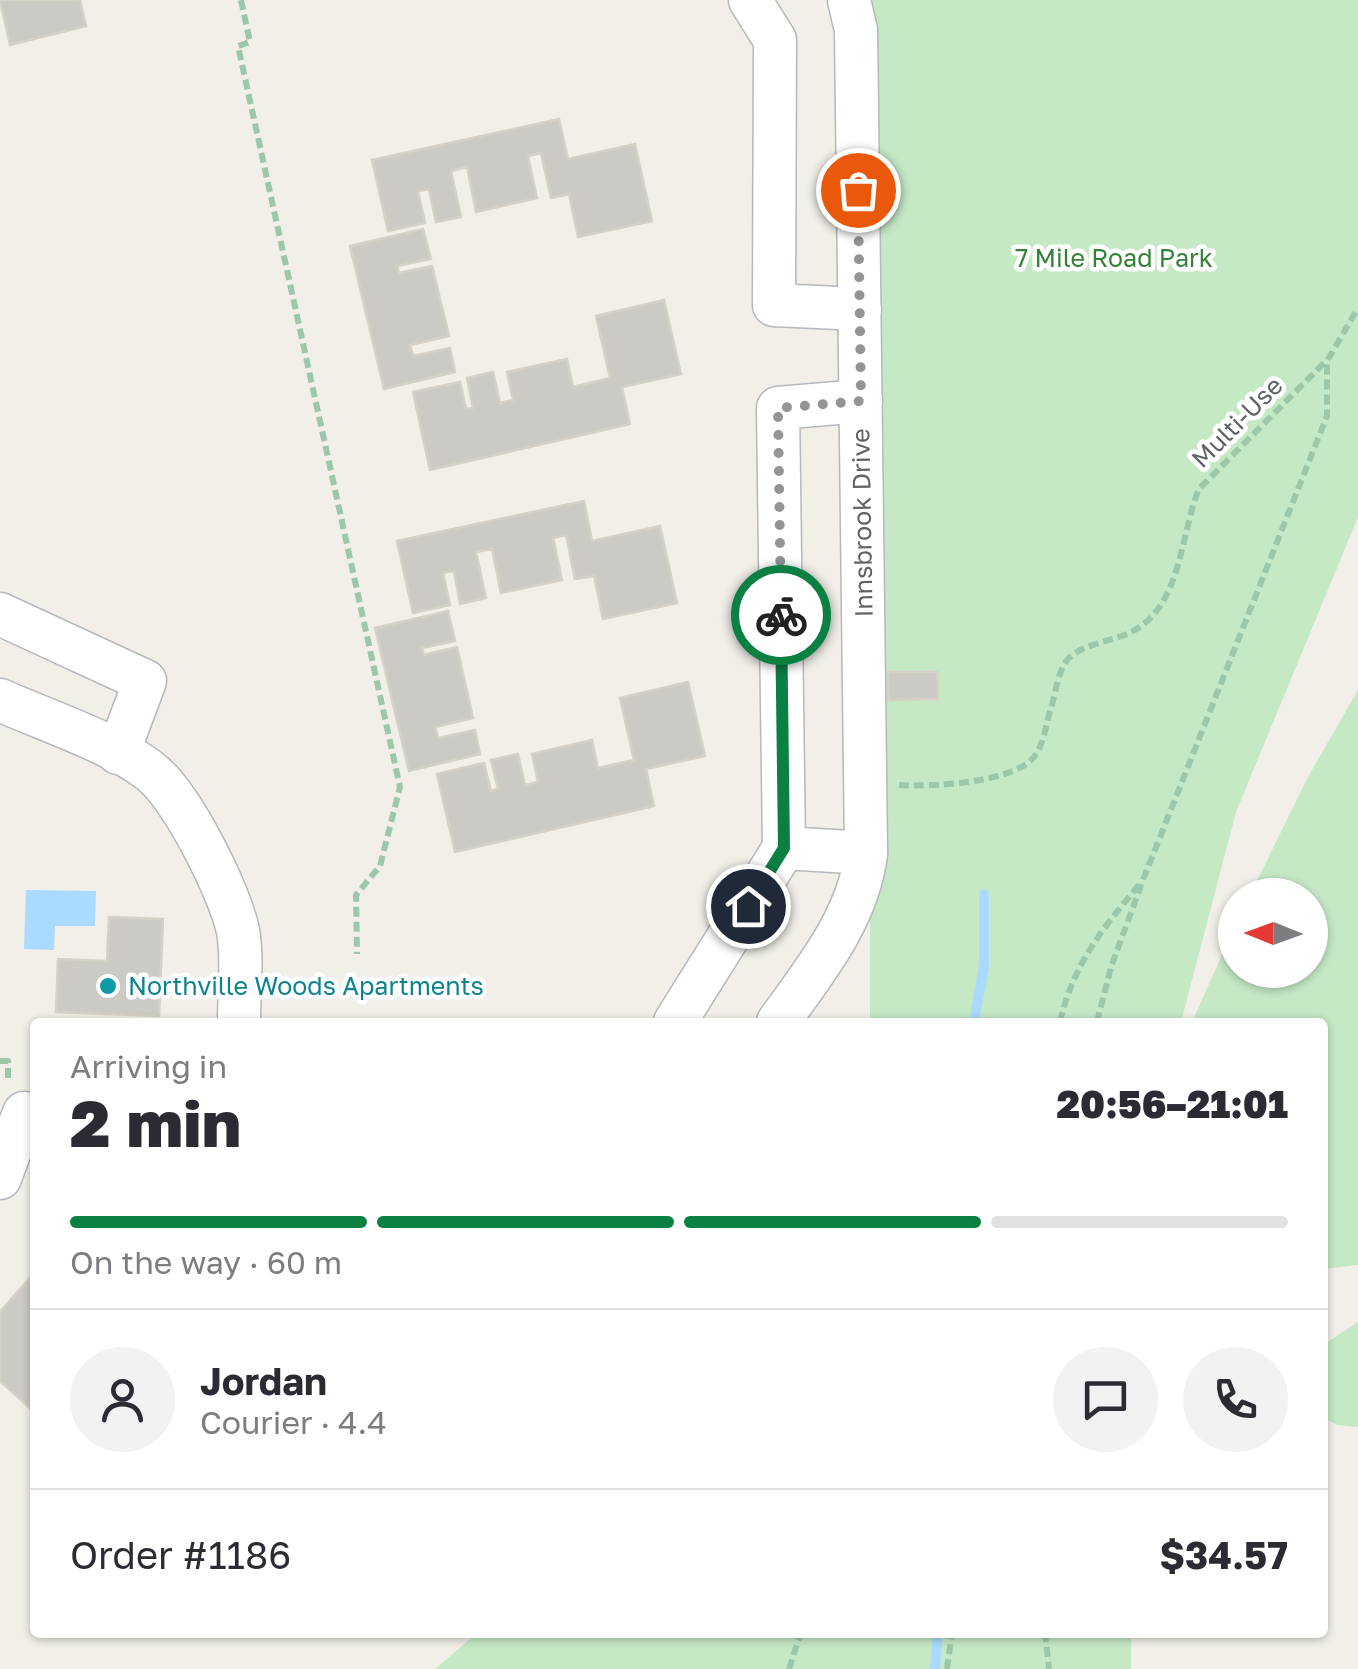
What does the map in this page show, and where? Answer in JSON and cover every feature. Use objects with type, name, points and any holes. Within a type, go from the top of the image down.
[{"type":"street","points":[[750,0],[775,40],[774,304],[860,310]]},
{"type":"street","name":"Innsbrook Drive","points":[[781,1018],[851,911],[863,880],[866,853],[856,30],[849,0]]},
{"type":"street","points":[[678,1018],[784,848],[778,408],[861,401]]},
{"type":"street","points":[[0,614],[145,681],[118,753]]},
{"type":"street","points":[[0,700],[118,753],[165,784],[180,804],[228,900],[238,930],[239,1018]]},
{"type":"street","points":[[784,848],[866,853]]},
{"type":"street","points":[[0,1178],[20,1113]]},
{"type":"path","points":[[241,0],[250,42],[238,46],[400,787],[380,866],[356,894],[358,954]]},
{"type":"path","name":"Multi-Use","points":[[864,784],[920,786],[996,776],[1033,758],[1064,666],[1072,654],[1136,630],[1161,607],[1174,577],[1188,514],[1199,489],[1327,360],[1358,308]]},
{"type":"path","points":[[1098,1018],[1111,967],[1143,880],[1328,416],[1327,360]]},
{"type":"path","points":[[1061,1018],[1066,996],[1093,940],[1143,880]]},
{"type":"path","points":[[789,1669],[800,1638]]},
{"type":"path","points":[[947,1669],[951,1638]]},
{"type":"path","points":[[1045,1638],[1049,1669]]},
{"type":"green space","name":"7 Mile Road Park","points":[[869,0],[1358,0],[1358,517],[1236,812],[1182,1018],[870,1018]]},
{"type":"green space","points":[[1358,690],[1358,1265],[1328,1268],[1328,1018],[1194,1018],[1218,964],[1218,988],[1328,988],[1328,878],[1258,878],[1308,777]]},
{"type":"green space","points":[[1358,1322],[1358,1427],[1328,1420],[1328,1342]]},
{"type":"green space","points":[[471,1638],[1131,1638],[1131,1669],[435,1669]]},
{"type":"water","points":[[26,890],[96,891],[95,926],[55,926],[54,950],[24,949]]},
{"type":"building","points":[[0,0],[80,0],[86,26],[10,45]]},
{"type":"building","points":[[559,119],[568,159],[635,144],[652,221],[578,237],[569,194],[551,198],[541,153],[528,156],[537,198],[476,212],[467,167],[451,171],[461,217],[436,222],[429,189],[418,191],[425,223],[388,231],[372,160]]},
{"type":"building","points":[[423,229],[431,259],[397,266],[399,273],[432,266],[449,336],[410,345],[413,356],[450,348],[455,372],[384,389],[350,246]]},
{"type":"building","points":[[664,300],[681,374],[622,387],[630,424],[430,470],[413,392],[460,382],[466,409],[473,408],[467,378],[493,372],[500,403],[513,400],[507,372],[567,359],[573,387],[610,378],[596,316]]},
{"type":"building","points":[[584,501],[592,541],[660,526],[677,603],[603,619],[594,576],[575,579],[566,535],[553,538],[562,580],[501,593],[492,549],[476,552],[486,598],[460,604],[454,571],[443,573],[450,605],[413,613],[397,541]]},
{"type":"building","points":[[448,611],[455,641],[422,648],[424,655],[457,647],[473,718],[435,727],[438,738],[475,730],[480,754],[409,771],[375,628]]},
{"type":"building","points":[[888,672],[937,672],[938,699],[888,700]]},
{"type":"building","points":[[688,682],[705,756],[646,769],[654,806],[455,852],[437,774],[484,763],[491,791],[498,789],[491,760],[518,754],[525,785],[538,782],[532,754],[592,740],[598,768],[634,760],[620,698]]},
{"type":"building","name":"Northville Woods Apartments","points":[[109,917],[163,919],[159,1016],[56,1012],[58,959],[107,961]]},
{"type":"building","points":[[30,1278],[30,1408],[0,1381],[0,1312]]},
{"type":"waterway","points":[[975,1018],[984,966],[984,894]]},
{"type":"waterway","points":[[935,1669],[938,1638]]},
{"type":"way so far","points":[[781,615],[778,408],[861,401],[858,190]]},
{"type":"place","name":"Northville Woods Apartments","points":[[108,986]]},
{"type":"route","points":[[748,906],[784,848],[781,615]]}]
